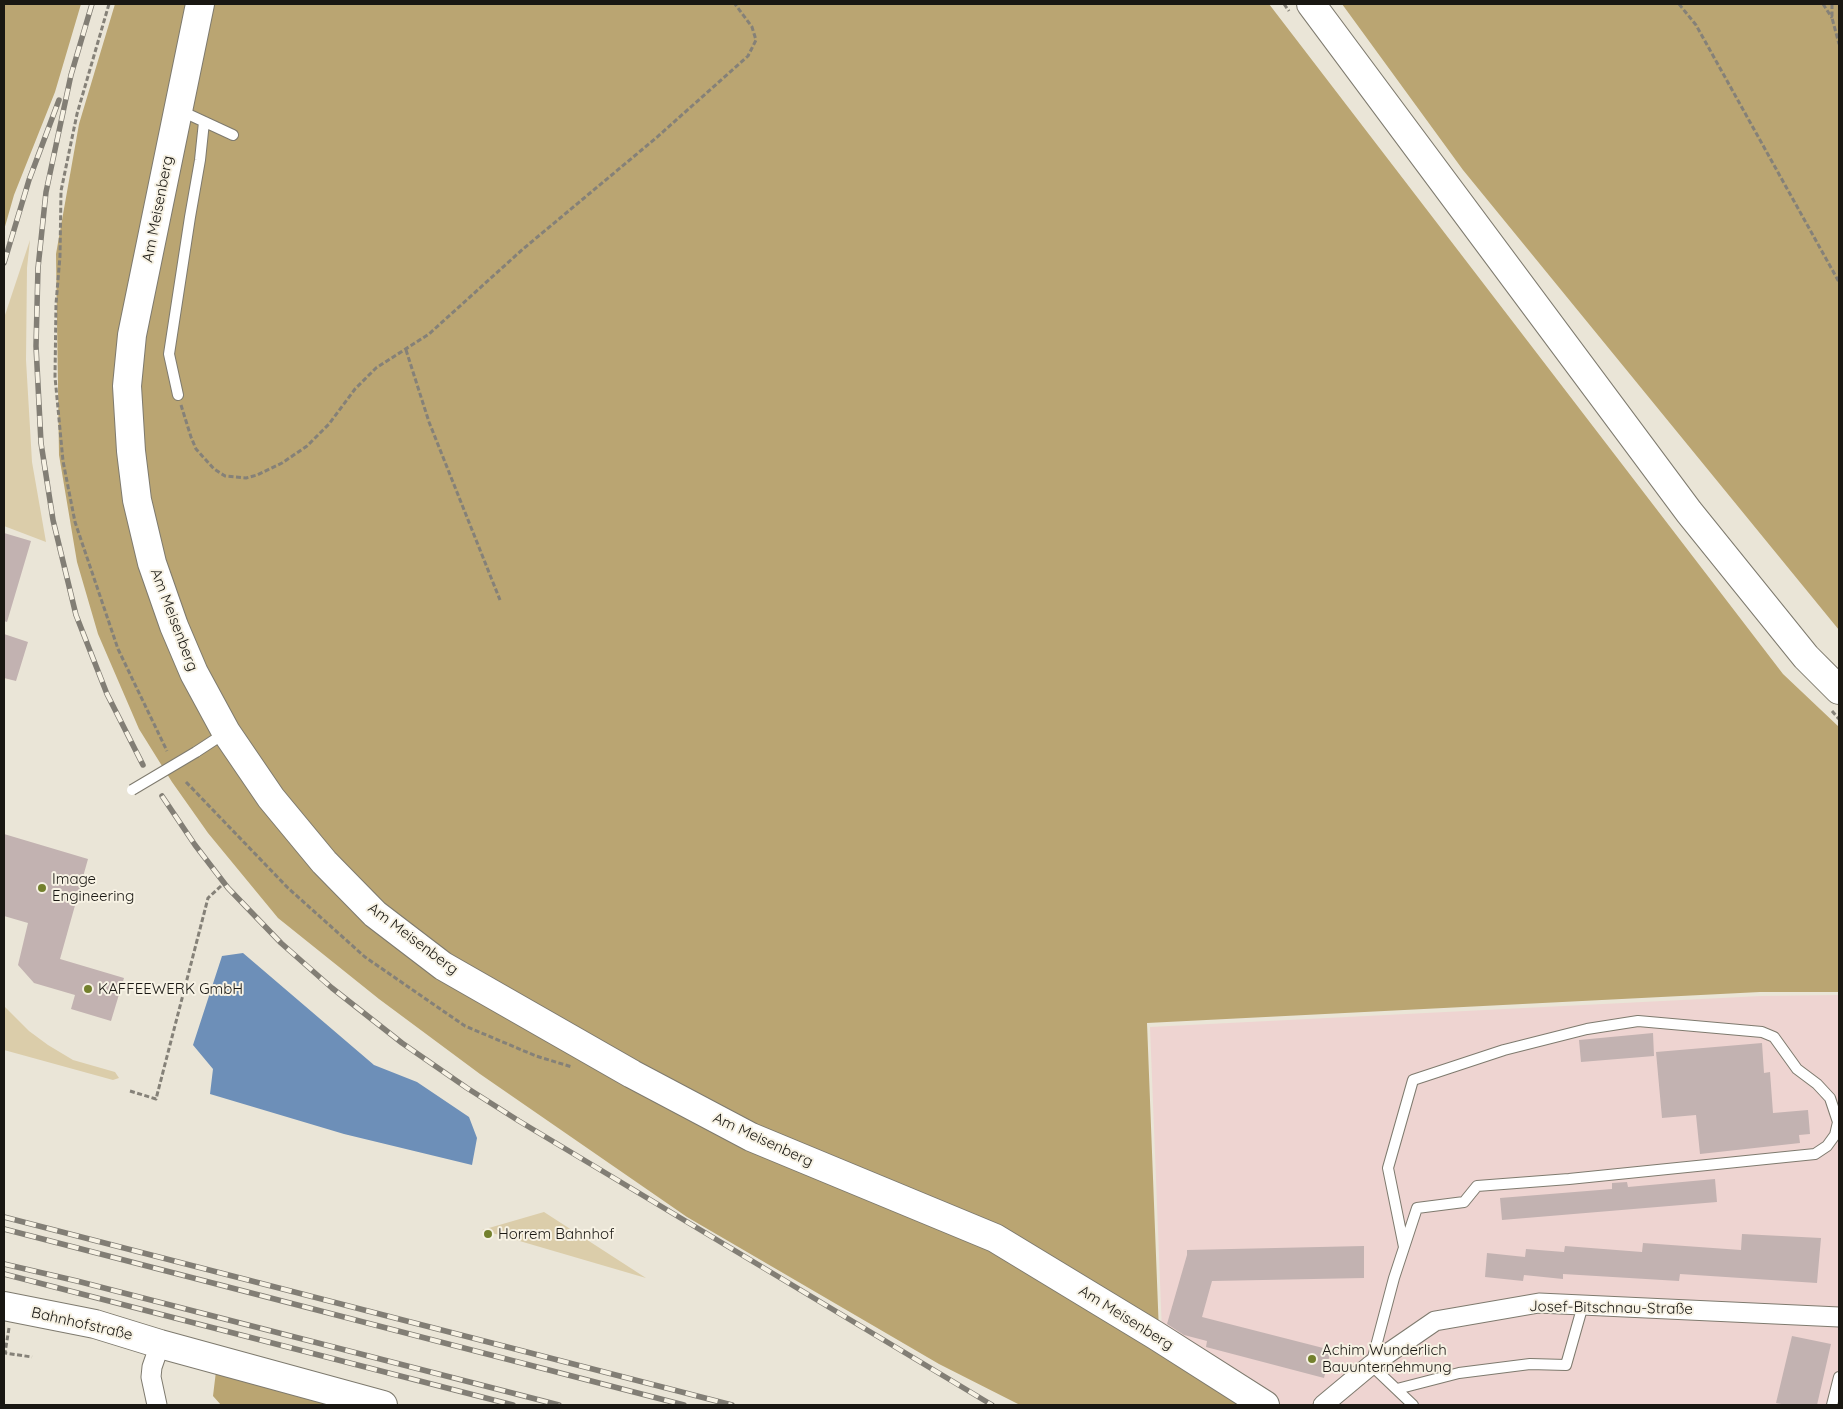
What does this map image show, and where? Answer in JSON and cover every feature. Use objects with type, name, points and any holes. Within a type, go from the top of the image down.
[{"type":"street","name":"Am Meisenberg","points":[[200,4],[132,335],[127,386],[131,451],[137,500],[152,563],[174,626],[194,673],[226,732],[271,798],[324,862],[375,914],[443,966],[632,1074],[751,1137],[995,1238],[1155,1335],[1265,1405]]},
{"type":"street","points":[[1311,4],[1689,512],[1806,657],[1839,690]]},
{"type":"street","name":"Josef-Bitschnau-Straße","points":[[1324,1405],[1371,1364],[1435,1320],[1539,1303],[1839,1316]]},
{"type":"street","name":"Bahnhofstraße","points":[[7,1313],[95,1324],[160,1344]]},
{"type":"street","points":[[157,1405],[152,1367],[160,1344],[384,1405]]},
{"type":"lane","points":[[178,110],[233,135]]},
{"type":"lane","points":[[178,395],[170,354],[200,160],[204,122]]},
{"type":"lane","points":[[132,790],[226,732]]},
{"type":"lane","points":[[1404,1247],[1388,1168],[1413,1080],[1504,1050],[1587,1029],[1638,1021],[1762,1032],[1774,1037],[1797,1070],[1817,1084],[1830,1098],[1838,1122],[1835,1135],[1827,1146],[1816,1154],[1579,1178],[1477,1186],[1464,1202],[1417,1208],[1394,1278],[1371,1364],[1413,1405]]},
{"type":"lane","points":[[1397,1390],[1458,1373],[1530,1364],[1566,1365],[1583,1304]]},
{"type":"lane","points":[[1832,1405],[1839,1377]]},
{"type":"path","points":[[109,4],[77,114],[61,191],[54,378],[63,461],[75,522],[118,649],[167,751]]},
{"type":"path","points":[[178,395],[191,437],[204,460],[225,476],[246,478],[268,471],[308,446],[329,424],[355,389],[376,368],[430,334],[516,255],[656,138],[748,56],[756,40],[752,27],[736,4]]},
{"type":"path","points":[[1679,4],[1696,25],[1839,282]]},
{"type":"path","points":[[1823,4],[1832,18]]},
{"type":"path","points":[[1832,4],[1832,18],[1839,44]]},
{"type":"path","points":[[406,350],[429,422],[500,600]]},
{"type":"path","points":[[130,1091],[156,1099],[208,898],[221,886]]},
{"type":"path","points":[[7,1313],[5,1353],[32,1357]]},
{"type":"shaded area","points":[[4,4],[81,4],[55,92],[14,195],[4,230]]},
{"type":"shaded area","points":[[115,4],[1269,4],[1783,674],[1839,727],[1839,992],[1760,992],[1147,1023],[1159,1333],[1252,1405],[1020,1405],[939,1364],[687,1217],[480,1074],[379,999],[278,918],[208,833],[172,782],[139,729],[98,634],[77,562],[59,455],[56,254],[79,124]]},
{"type":"shaded area","points":[[1342,4],[1839,4],[1839,630],[1463,170]]},
{"type":"shaded area","points":[[30,240],[27,268],[26,360],[32,462],[46,542],[4,526],[4,318]]},
{"type":"shaded area","points":[[1839,995],[1839,1405],[1277,1405],[1162,1332],[1150,1027],[1761,996]]},
{"type":"shaded area","points":[[4,1006],[29,1031],[48,1045],[73,1060],[115,1072],[119,1078],[113,1080],[4,1050]]},
{"type":"shaded area","points":[[544,1212],[646,1278],[482,1230]]},
{"type":"shaded area","points":[[217,1363],[369,1405],[221,1405],[213,1396]]},
{"type":"water","points":[[243,953],[374,1065],[417,1082],[469,1117],[477,1138],[472,1165],[344,1134],[210,1094],[213,1069],[193,1045],[222,956]]},
{"type":"building","points":[[4,533],[31,541],[7,622],[4,621]]},
{"type":"building","points":[[4,634],[28,642],[16,681],[4,678]]},
{"type":"building","points":[[4,834],[88,859],[60,959],[124,978],[111,1021],[71,1009],[75,995],[34,983],[18,965],[28,923],[4,916]]},
{"type":"building","points":[[1653,1033],[1654,1056],[1581,1062],[1579,1040]]},
{"type":"building","points":[[1762,1043],[1764,1073],[1770,1072],[1773,1113],[1808,1110],[1810,1134],[1799,1135],[1800,1143],[1700,1154],[1696,1115],[1662,1118],[1656,1052]]},
{"type":"building","points":[[1715,1179],[1717,1202],[1502,1220],[1500,1198],[1612,1189],[1612,1183],[1627,1182],[1628,1187]]},
{"type":"building","points":[[1742,1234],[1821,1238],[1817,1283],[1680,1274],[1679,1281],[1563,1274],[1563,1279],[1524,1275],[1523,1281],[1485,1277],[1487,1253],[1525,1257],[1526,1249],[1564,1252],[1565,1246],[1642,1252],[1643,1243],[1741,1250]]},
{"type":"building","points":[[1364,1246],[1364,1278],[1212,1281],[1202,1317],[1331,1350],[1324,1378],[1206,1347],[1207,1341],[1184,1335],[1167,1324],[1187,1250]]},
{"type":"building","points":[[1792,1336],[1831,1344],[1817,1405],[1776,1403]]},
{"type":"railway","points":[[92,4],[71,75],[46,192],[38,268],[36,346],[41,443],[53,520],[76,615],[107,694],[143,765]]},
{"type":"railway","points":[[4,263],[29,180],[59,100]]},
{"type":"railway","points":[[162,796],[195,845],[228,888],[281,943],[332,988],[402,1043],[519,1121],[992,1405]]},
{"type":"railway","points":[[4,1217],[732,1405]]},
{"type":"railway","points":[[4,1229],[684,1405]]},
{"type":"railway","points":[[4,1264],[559,1405]]},
{"type":"railway","points":[[4,1274],[513,1405]]},
{"type":"place","name":"Image Engineering","points":[[42,888]]},
{"type":"place","name":"KAFFEEWERK GmbH","points":[[88,989]]},
{"type":"place","name":"Horrem Bahnhof","points":[[488,1234]]},
{"type":"place","name":"Achim Wunderlich Bauunternehmung","points":[[1312,1359]]}]
